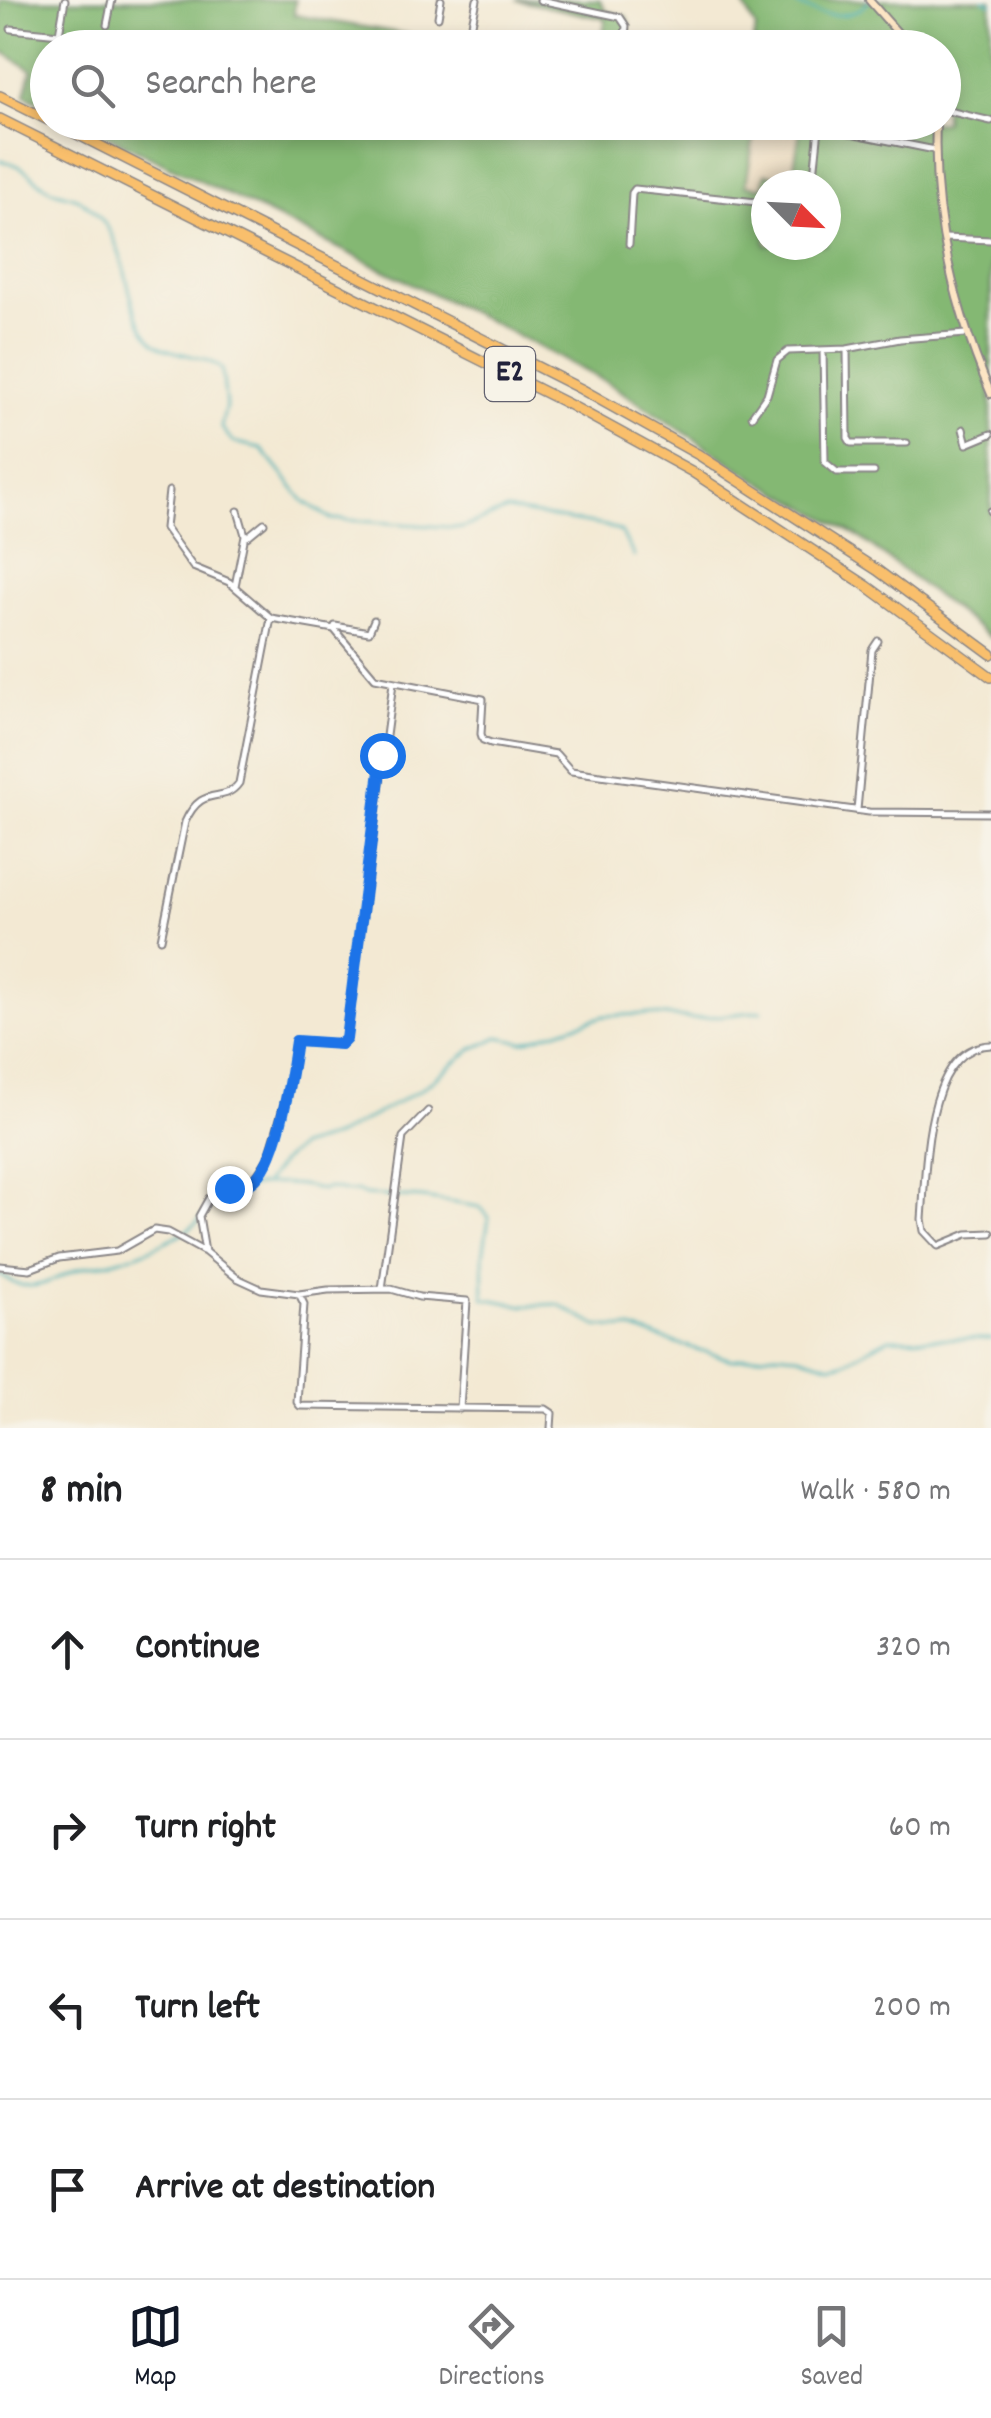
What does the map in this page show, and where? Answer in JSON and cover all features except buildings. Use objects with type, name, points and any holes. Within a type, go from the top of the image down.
[{"type":"highway","name":"E2","points":[[0,96],[30,111]]},
{"type":"highway","name":"E2","points":[[0,118],[30,133]]},
{"type":"highway","name":"E2","points":[[44,140],[572,406],[691,471],[867,586],[991,677]]},
{"type":"highway","name":"E2","points":[[88,140],[580,389],[699,454],[877,570],[991,654]]},
{"type":"main road","points":[[869,0],[894,30]]},
{"type":"main road","points":[[935,140],[944,238],[953,287],[966,334],[991,394]]},
{"type":"street","points":[[60,30],[65,0]]},
{"type":"street","points":[[107,25],[112,0]]},
{"type":"street","points":[[438,17],[440,0]]},
{"type":"street","points":[[471,30],[477,0]]},
{"type":"street","points":[[540,0],[620,17],[626,30]]},
{"type":"street","points":[[10,29],[30,31]]},
{"type":"street","points":[[961,114],[991,121]]},
{"type":"street","points":[[815,170],[819,140]]},
{"type":"street","points":[[883,140],[935,150]]},
{"type":"street","points":[[628,244],[635,189],[751,201]]},
{"type":"street","points":[[944,238],[991,240]]},
{"type":"street","points":[[752,416],[767,396],[781,355],[788,351],[847,350],[900,339],[966,334]]},
{"type":"street","points":[[823,350],[825,462],[837,472],[874,472]]},
{"type":"street","points":[[847,350],[851,443],[907,443]]},
{"type":"street","points":[[964,429],[966,444],[991,434]]},
{"type":"street","points":[[169,491],[165,528],[198,570],[235,586],[271,618],[334,629],[369,674],[392,683],[483,699],[483,740],[556,754],[571,771],[857,810],[991,813]]},
{"type":"street","points":[[235,586],[245,530],[238,511]]},
{"type":"street","points":[[244,540],[264,524]]},
{"type":"street","points":[[161,939],[192,805],[205,797],[232,792],[239,782],[271,618]]},
{"type":"street","points":[[334,629],[335,626],[371,631],[374,620]]},
{"type":"street","points":[[857,810],[872,650],[878,641]]},
{"type":"street","points":[[205,1252],[199,1216],[208,1198],[250,1183],[267,1161],[289,1087],[296,1041],[341,1044],[346,1039],[392,683]]},
{"type":"street","points":[[991,1045],[975,1048],[960,1058],[938,1090],[922,1219],[924,1232],[938,1246],[967,1234],[991,1233]]},
{"type":"street","points":[[382,1290],[403,1137],[428,1111]]},
{"type":"street","points":[[0,1266],[36,1268],[59,1258],[125,1249],[154,1230],[168,1232],[205,1252],[237,1278],[261,1289],[299,1294],[382,1290],[467,1301],[460,1409]]},
{"type":"street","points":[[299,1294],[304,1301],[297,1402],[300,1406],[546,1408],[552,1413],[551,1428]]},
{"type":"shaded area","points":[[753,140],[798,140],[794,170],[751,170],[751,187],[746,186]]},
{"type":"green space","points":[[0,0],[295,0],[294,15],[381,30],[30,30],[30,69],[0,50]]},
{"type":"green space","points":[[516,0],[600,0],[606,11],[626,16],[629,30],[604,30],[606,19]]},
{"type":"green space","points":[[741,0],[991,0],[991,638],[858,536],[756,479],[610,384],[116,140],[753,140],[746,185],[751,186],[751,260],[841,260],[841,170],[793,170],[799,140],[961,140],[961,30],[756,30]]},
{"type":"waterway","points":[[789,0],[830,15],[851,13],[869,1]]},
{"type":"waterway","points":[[984,0],[991,3]]},
{"type":"waterway","points":[[0,161],[22,168],[52,190],[81,200],[99,216],[111,233],[135,309],[153,341],[222,369],[226,406],[221,427],[233,442],[261,448],[304,501],[331,519],[462,528],[507,510],[606,526],[621,532],[634,556]]},
{"type":"waterway","points":[[266,1182],[299,1147],[334,1137],[420,1090],[472,1049],[499,1037],[523,1042],[604,1016],[646,1014],[693,1019],[762,1011]]},
{"type":"waterway","points":[[0,1275],[17,1284],[37,1285],[78,1269],[126,1258],[186,1231],[230,1194],[256,1186],[284,1184],[480,1207],[489,1217],[483,1256],[484,1298],[524,1306],[557,1304],[597,1326],[631,1329],[732,1360],[774,1353],[799,1355],[831,1365],[843,1363],[889,1338],[991,1339]]},
{"type":"route","points":[[229,1188],[254,1180],[267,1161],[289,1087],[296,1041],[341,1044],[346,1039],[382,755]]}]
